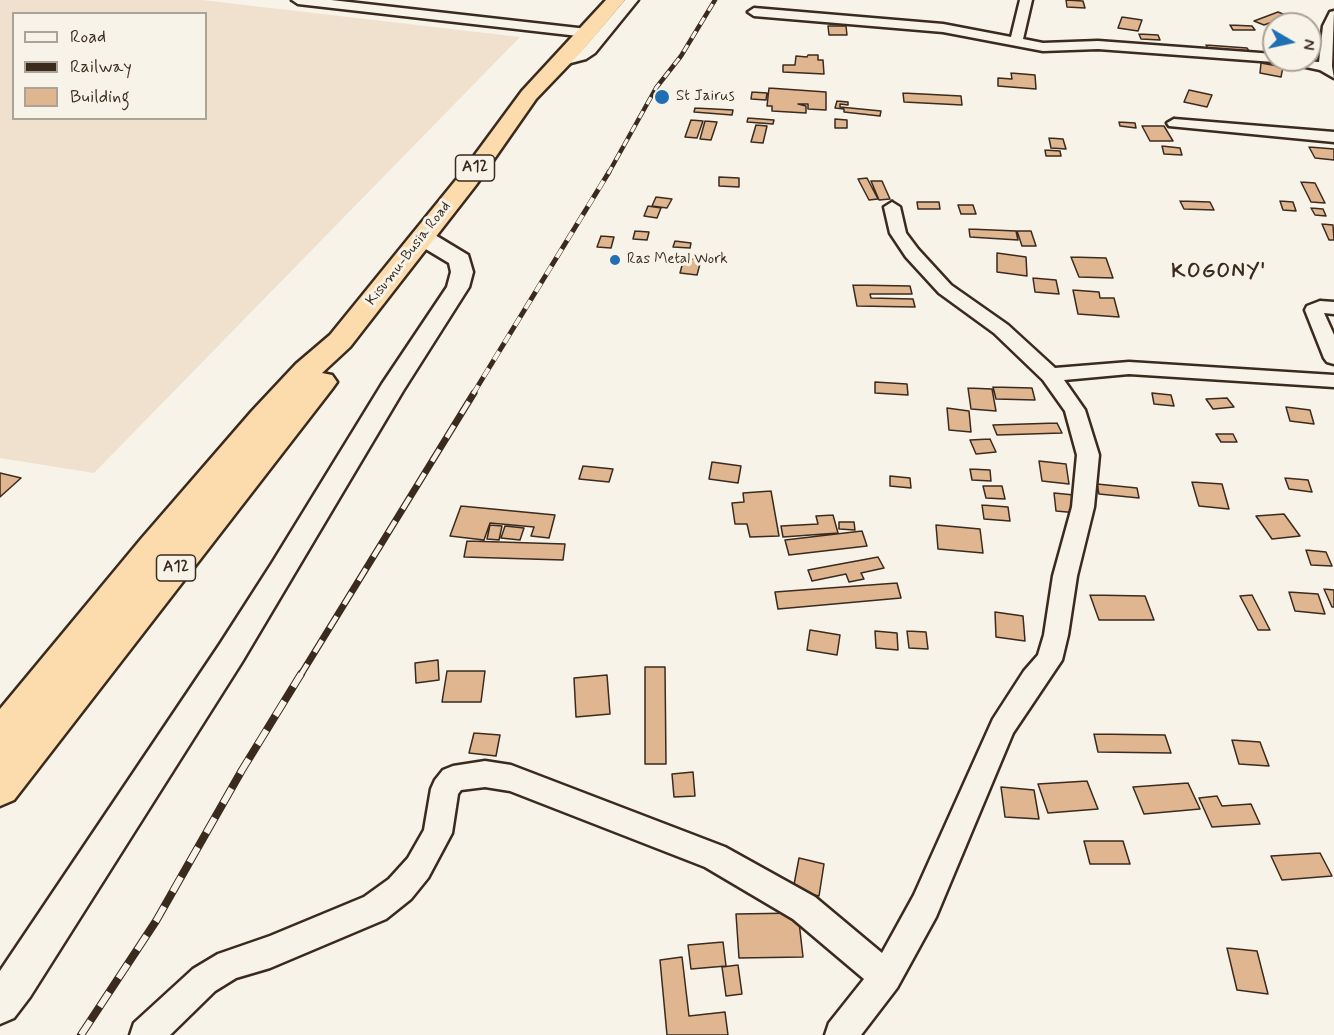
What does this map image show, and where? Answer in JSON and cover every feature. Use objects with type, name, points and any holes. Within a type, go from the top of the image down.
[{"type":"highway","name":"Kisumu-Busia Road","points":[[340,341],[468,180],[529,95],[563,61],[616,0]]},
{"type":"highway","name":"A12","points":[[0,738],[153,548],[248,436],[306,371],[340,341]]},
{"type":"highway","name":"A12","points":[[0,787],[297,415],[323,380],[340,341]]},
{"type":"street","points":[[297,0],[587,33]]},
{"type":"street","points":[[563,61],[581,56],[590,50],[632,0]]},
{"type":"street","points":[[1016,43],[1026,0]]},
{"type":"street","points":[[754,12],[943,28],[1043,47],[1098,45],[1262,57]]},
{"type":"street","points":[[1329,70],[1329,26],[1334,15]]},
{"type":"street","points":[[1174,123],[1334,137]]},
{"type":"street","points":[[841,1035],[886,977],[925,906],[1002,727],[1048,660],[1056,635],[1065,576],[1083,507],[1088,454],[1075,410],[1050,375],[1001,329],[945,289],[912,253],[898,233],[892,207]]},
{"type":"street","points":[[0,1004],[16,983],[284,571],[391,390],[458,287],[462,272],[460,260],[422,237]]},
{"type":"street","points":[[1334,308],[1320,307],[1314,310],[1334,358]]},
{"type":"street","points":[[1050,375],[1129,368],[1334,381]]},
{"type":"street","points":[[146,1035],[204,980],[229,965],[270,952],[375,908],[392,896],[418,868],[438,833],[445,789],[453,779],[485,774],[511,778],[715,857],[804,908],[886,977]]},
{"type":"shaded area","points":[[0,0],[202,0],[520,37],[94,473],[0,458]]},
{"type":"building","points":[[1066,0],[1083,1],[1085,8],[1067,7]]},
{"type":"building","points":[[1122,17],[1142,20],[1138,31],[1118,28]]},
{"type":"building","points":[[1262,18],[1262,24],[1254,21]]},
{"type":"building","points":[[1230,25],[1252,26],[1255,30],[1233,30]]},
{"type":"building","points":[[828,26],[846,26],[847,35],[829,35]]},
{"type":"building","points":[[1139,34],[1158,35],[1160,40],[1141,39]]},
{"type":"building","points":[[1206,45],[1247,48],[1251,54],[1210,52]]},
{"type":"building","points":[[818,55],[818,60],[823,60],[824,74],[783,72],[783,65],[795,65],[796,56],[807,57]]},
{"type":"building","points":[[1261,63],[1262,72],[1282,72],[1281,77],[1260,73]]},
{"type":"building","points":[[1011,73],[1035,75],[1036,89],[998,86],[998,78],[1012,79]]},
{"type":"building","points":[[769,88],[826,92],[826,110],[808,109],[808,104],[798,104],[806,106],[806,113],[772,111],[772,106],[767,106]]},
{"type":"building","points":[[1189,90],[1212,95],[1207,107],[1184,102]]},
{"type":"building","points":[[752,92],[767,93],[766,100],[751,99]]},
{"type":"building","points":[[903,93],[961,96],[962,105],[904,102]]},
{"type":"building","points":[[837,101],[848,102],[848,105],[840,104],[840,107],[881,111],[880,116],[844,112],[844,109],[835,108]]},
{"type":"building","points":[[695,108],[733,110],[732,115],[694,112]]},
{"type":"building","points":[[748,118],[774,120],[773,124],[747,122]]},
{"type":"building","points":[[835,119],[847,120],[847,128],[835,128]]},
{"type":"building","points":[[691,120],[703,121],[697,138],[685,137]]},
{"type":"building","points":[[705,121],[717,122],[711,140],[700,139]]},
{"type":"building","points":[[1119,122],[1135,123],[1136,128],[1120,126]]},
{"type":"building","points":[[756,125],[767,126],[763,143],[751,142]]},
{"type":"building","points":[[1142,126],[1164,126],[1173,141],[1150,141]]},
{"type":"building","points":[[1049,138],[1063,139],[1066,149],[1051,148]]},
{"type":"building","points":[[1162,146],[1180,148],[1182,155],[1164,154]]},
{"type":"building","points":[[1309,147],[1334,149],[1334,160],[1315,158]]},
{"type":"building","points":[[1045,150],[1060,151],[1061,156],[1046,156]]},
{"type":"building","points":[[719,177],[739,178],[739,187],[719,186]]},
{"type":"building","points":[[867,178],[878,199],[869,200],[858,179]]},
{"type":"building","points":[[871,181],[882,181],[890,199],[879,200]]},
{"type":"building","points":[[1301,182],[1315,183],[1325,203],[1311,202]]},
{"type":"building","points":[[656,197],[672,199],[667,208],[652,206]]},
{"type":"building","points":[[1180,201],[1210,202],[1214,210],[1184,209]]},
{"type":"building","points":[[1280,201],[1293,202],[1296,211],[1283,210]]},
{"type":"building","points":[[917,202],[939,202],[940,209],[918,209]]},
{"type":"building","points":[[958,205],[973,205],[976,214],[961,214]]},
{"type":"building","points":[[648,206],[661,208],[657,218],[644,216]]},
{"type":"building","points":[[1311,208],[1323,209],[1326,216],[1315,215]]},
{"type":"building","points":[[1322,224],[1333,225],[1334,240],[1329,240]]},
{"type":"building","points":[[969,229],[1016,231],[1018,240],[970,237]]},
{"type":"building","points":[[635,231],[649,232],[647,240],[633,239]]},
{"type":"building","points":[[1017,231],[1031,231],[1036,246],[1022,246]]},
{"type":"building","points":[[601,236],[614,237],[611,248],[597,247]]},
{"type":"building","points":[[675,241],[691,243],[690,248],[673,247]]},
{"type":"building","points":[[997,253],[1026,257],[1027,276],[997,272]]},
{"type":"building","points":[[1071,257],[1106,258],[1113,278],[1079,277]]},
{"type":"building","points":[[684,258],[701,260],[697,275],[680,273]]},
{"type":"building","points":[[1033,278],[1056,280],[1059,294],[1035,292]]},
{"type":"building","points":[[853,285],[910,286],[912,294],[870,294],[871,298],[913,299],[915,307],[857,306]]},
{"type":"building","points":[[1073,290],[1099,292],[1100,298],[1114,298],[1119,317],[1078,314]]},
{"type":"building","points":[[875,382],[907,384],[908,395],[875,393]]},
{"type":"building","points":[[993,387],[1032,388],[1035,400],[996,399]]},
{"type":"building","points":[[968,388],[992,389],[996,411],[971,409]]},
{"type":"building","points":[[1152,393],[1171,395],[1174,406],[1154,404]]},
{"type":"building","points":[[1227,398],[1234,407],[1213,409],[1206,399]]},
{"type":"building","points":[[1286,407],[1310,410],[1314,424],[1290,421]]},
{"type":"building","points":[[947,408],[969,411],[971,432],[949,430]]},
{"type":"building","points":[[1057,423],[1062,433],[997,435],[993,425]]},
{"type":"building","points":[[1216,434],[1233,434],[1237,442],[1221,442]]},
{"type":"building","points":[[990,439],[996,452],[976,454],[970,440]]},
{"type":"building","points":[[1039,461],[1066,464],[1069,484],[1042,481]]},
{"type":"building","points":[[712,462],[741,466],[738,483],[709,479]]},
{"type":"building","points":[[583,466],[613,469],[609,482],[579,479]]},
{"type":"building","points":[[970,469],[990,470],[991,481],[972,480]]},
{"type":"building","points":[[0,473],[21,478],[0,497]]},
{"type":"building","points":[[890,476],[910,478],[911,488],[890,486]]},
{"type":"building","points":[[1285,478],[1308,480],[1312,492],[1289,489]]},
{"type":"building","points":[[1192,482],[1222,484],[1229,509],[1199,506]]},
{"type":"building","points":[[1097,484],[1137,488],[1139,498],[1099,494]]},
{"type":"building","points":[[983,486],[1002,486],[1005,499],[986,498]]},
{"type":"building","points":[[771,491],[779,536],[750,537],[747,524],[735,524],[732,503],[744,502],[743,493]]},
{"type":"building","points":[[1054,493],[1074,495],[1078,513],[1056,511]]},
{"type":"building","points":[[982,505],[1008,507],[1010,521],[984,519]]},
{"type":"building","points":[[461,506],[555,515],[549,538],[531,536],[534,527],[490,523],[484,540],[450,536]]},
{"type":"building","points":[[1284,514],[1300,536],[1272,539],[1256,516]]},
{"type":"building","points":[[833,515],[838,533],[783,537],[781,526],[818,524],[816,516]]},
{"type":"building","points":[[839,522],[854,522],[855,530],[839,529]]},
{"type":"building","points":[[490,525],[502,526],[499,540],[487,539]]},
{"type":"building","points":[[936,525],[980,529],[983,553],[938,549]]},
{"type":"building","points":[[505,526],[524,528],[520,540],[501,538]]},
{"type":"building","points":[[862,531],[867,546],[789,555],[785,540]]},
{"type":"building","points":[[467,541],[565,544],[563,560],[464,557]]},
{"type":"building","points":[[1306,550],[1326,552],[1332,566],[1311,565]]},
{"type":"building","points":[[878,557],[884,568],[861,573],[864,579],[849,582],[846,574],[812,581],[808,570]]},
{"type":"building","points":[[897,583],[901,598],[778,609],[775,592]]},
{"type":"building","points":[[1324,589],[1334,590],[1334,607],[1332,607]]},
{"type":"building","points":[[1289,592],[1318,594],[1325,614],[1295,611]]},
{"type":"building","points":[[1090,595],[1145,596],[1154,620],[1099,620]]},
{"type":"building","points":[[1252,595],[1270,630],[1258,630],[1240,596]]},
{"type":"building","points":[[995,612],[1023,616],[1025,641],[996,637]]},
{"type":"building","points":[[810,630],[840,635],[837,655],[807,650]]},
{"type":"building","points":[[875,631],[897,633],[898,650],[876,648]]},
{"type":"building","points":[[907,631],[926,632],[928,649],[909,648]]},
{"type":"building","points":[[438,660],[439,680],[416,683],[415,663]]},
{"type":"building","points":[[645,667],[665,667],[666,764],[645,764]]},
{"type":"building","points":[[447,671],[485,671],[481,702],[442,702]]},
{"type":"building","points":[[607,675],[610,714],[576,717],[574,678]]},
{"type":"building","points":[[474,733],[500,735],[496,756],[469,753]]},
{"type":"building","points":[[1094,734],[1165,735],[1171,753],[1098,752]]},
{"type":"building","points":[[1232,740],[1260,742],[1269,766],[1239,764]]},
{"type":"building","points":[[693,772],[695,796],[674,797],[672,774]]},
{"type":"building","points":[[1087,781],[1098,809],[1048,813],[1038,784]]},
{"type":"building","points":[[1188,783],[1200,809],[1144,814],[1133,787]]},
{"type":"building","points":[[1001,787],[1034,790],[1039,819],[1005,817]]},
{"type":"building","points":[[1217,796],[1222,806],[1251,804],[1260,824],[1212,827],[1199,798]]},
{"type":"building","points":[[1084,841],[1123,841],[1130,864],[1090,864]]},
{"type":"building","points":[[1320,853],[1332,876],[1282,880],[1271,856]]},
{"type":"building","points":[[799,858],[824,864],[819,896],[793,890]]},
{"type":"building","points":[[798,913],[803,957],[739,958],[736,914]]},
{"type":"building","points":[[723,942],[726,966],[691,969],[688,945]]},
{"type":"building","points":[[1227,948],[1257,951],[1268,994],[1237,990]]},
{"type":"building","points":[[682,957],[689,1016],[725,1012],[728,1035],[667,1035],[660,960]]},
{"type":"building","points":[[738,965],[742,994],[726,996],[722,967]]},
{"type":"railway","points":[[608,174],[656,88],[681,56],[715,0]]},
{"type":"railway","points":[[473,394],[609,172]]},
{"type":"railway","points":[[300,676],[474,393]]},
{"type":"railway","points":[[81,1035],[156,921],[242,770],[301,674]]},
{"type":"place","name":"St Jairus","points":[[662,97]]},
{"type":"place","name":"Ras Metal Work","points":[[615,260]]},
{"type":"district","name":"KOGONY'","points":[[1219,273]]}]
